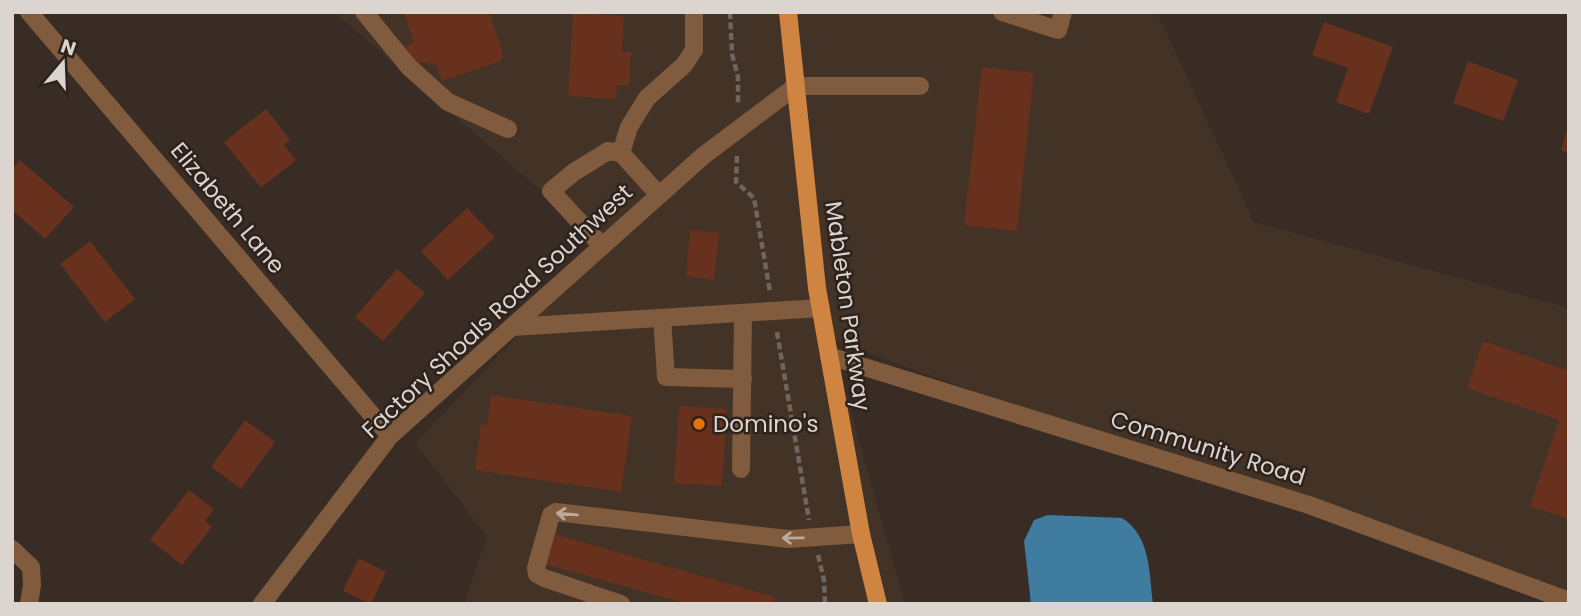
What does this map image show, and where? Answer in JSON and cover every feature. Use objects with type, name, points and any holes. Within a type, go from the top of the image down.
[{"type":"main road","name":"Mableton Parkway","points":[[788,12],[821,308],[861,534],[878,604]]},
{"type":"street","name":"Elizabeth Lane","points":[[29,12],[390,436]]},
{"type":"street","points":[[364,12],[409,67],[448,102],[508,129]]},
{"type":"street","points":[[621,153],[629,127],[647,98],[684,65],[694,50],[694,12]]},
{"type":"street","points":[[1002,12],[1058,30],[1063,12]]},
{"type":"street","name":"Factory Shoals Road Southwest","points":[[262,604],[390,436],[702,156],[796,86]]},
{"type":"street","points":[[796,86],[920,86]]},
{"type":"street","points":[[602,246],[551,191],[574,172],[608,151],[621,153],[659,195]]},
{"type":"street","points":[[512,327],[821,308]]},
{"type":"street","points":[[741,469],[743,313]]},
{"type":"street","points":[[662,318],[666,377],[743,379]]},
{"type":"street","name":"Community Road","points":[[829,356],[1309,505],[1569,601]]},
{"type":"street","points":[[621,604],[537,574],[536,568],[551,514],[556,512],[788,539],[861,534]]},
{"type":"street","points":[[12,549],[31,567],[29,604]]},
{"type":"shaded area","points":[[334,12],[1157,12],[1254,222],[1569,308],[1569,604],[831,340],[905,604],[464,604],[487,537],[415,443],[604,245]]},
{"type":"water","points":[[1048,515],[1122,518],[1139,535],[1147,556],[1153,604],[1031,604],[1024,541],[1034,520]]},
{"type":"building","points":[[404,12],[489,12],[503,53],[501,61],[442,81],[436,65],[424,62],[413,66],[406,46],[414,43]]},
{"type":"building","points":[[573,13],[624,16],[622,52],[631,52],[629,85],[617,85],[616,99],[568,96]]},
{"type":"building","points":[[1324,22],[1393,47],[1369,114],[1336,102],[1348,68],[1312,55]]},
{"type":"building","points":[[1468,61],[1518,80],[1503,121],[1453,103]]},
{"type":"building","points":[[982,67],[1034,73],[1017,231],[964,225]]},
{"type":"building","points":[[266,109],[290,140],[284,145],[296,160],[261,188],[224,142]]},
{"type":"building","points":[[1569,126],[1569,153],[1561,150]]},
{"type":"building","points":[[20,160],[74,207],[45,239],[12,210],[12,169]]},
{"type":"building","points":[[467,208],[495,237],[448,280],[421,251]]},
{"type":"building","points":[[690,230],[719,233],[714,280],[686,276]]},
{"type":"building","points":[[90,241],[135,299],[105,322],[60,264]]},
{"type":"building","points":[[397,269],[425,293],[383,341],[355,317]]},
{"type":"building","points":[[1483,341],[1569,371],[1569,519],[1530,506],[1559,420],[1467,388]]},
{"type":"building","points":[[491,395],[632,416],[621,492],[475,470],[481,424],[487,425]]},
{"type":"building","points":[[679,406],[727,409],[722,486],[674,483]]},
{"type":"building","points":[[245,420],[275,442],[241,489],[211,467]]},
{"type":"building","points":[[189,490],[214,509],[205,521],[212,527],[182,565],[150,540]]},
{"type":"building","points":[[554,534],[775,597],[773,604],[688,604],[545,564]]},
{"type":"building","points":[[359,558],[386,572],[371,604],[343,591]]},
{"type":"place","name":"Domino's","points":[[699,424]]}]
